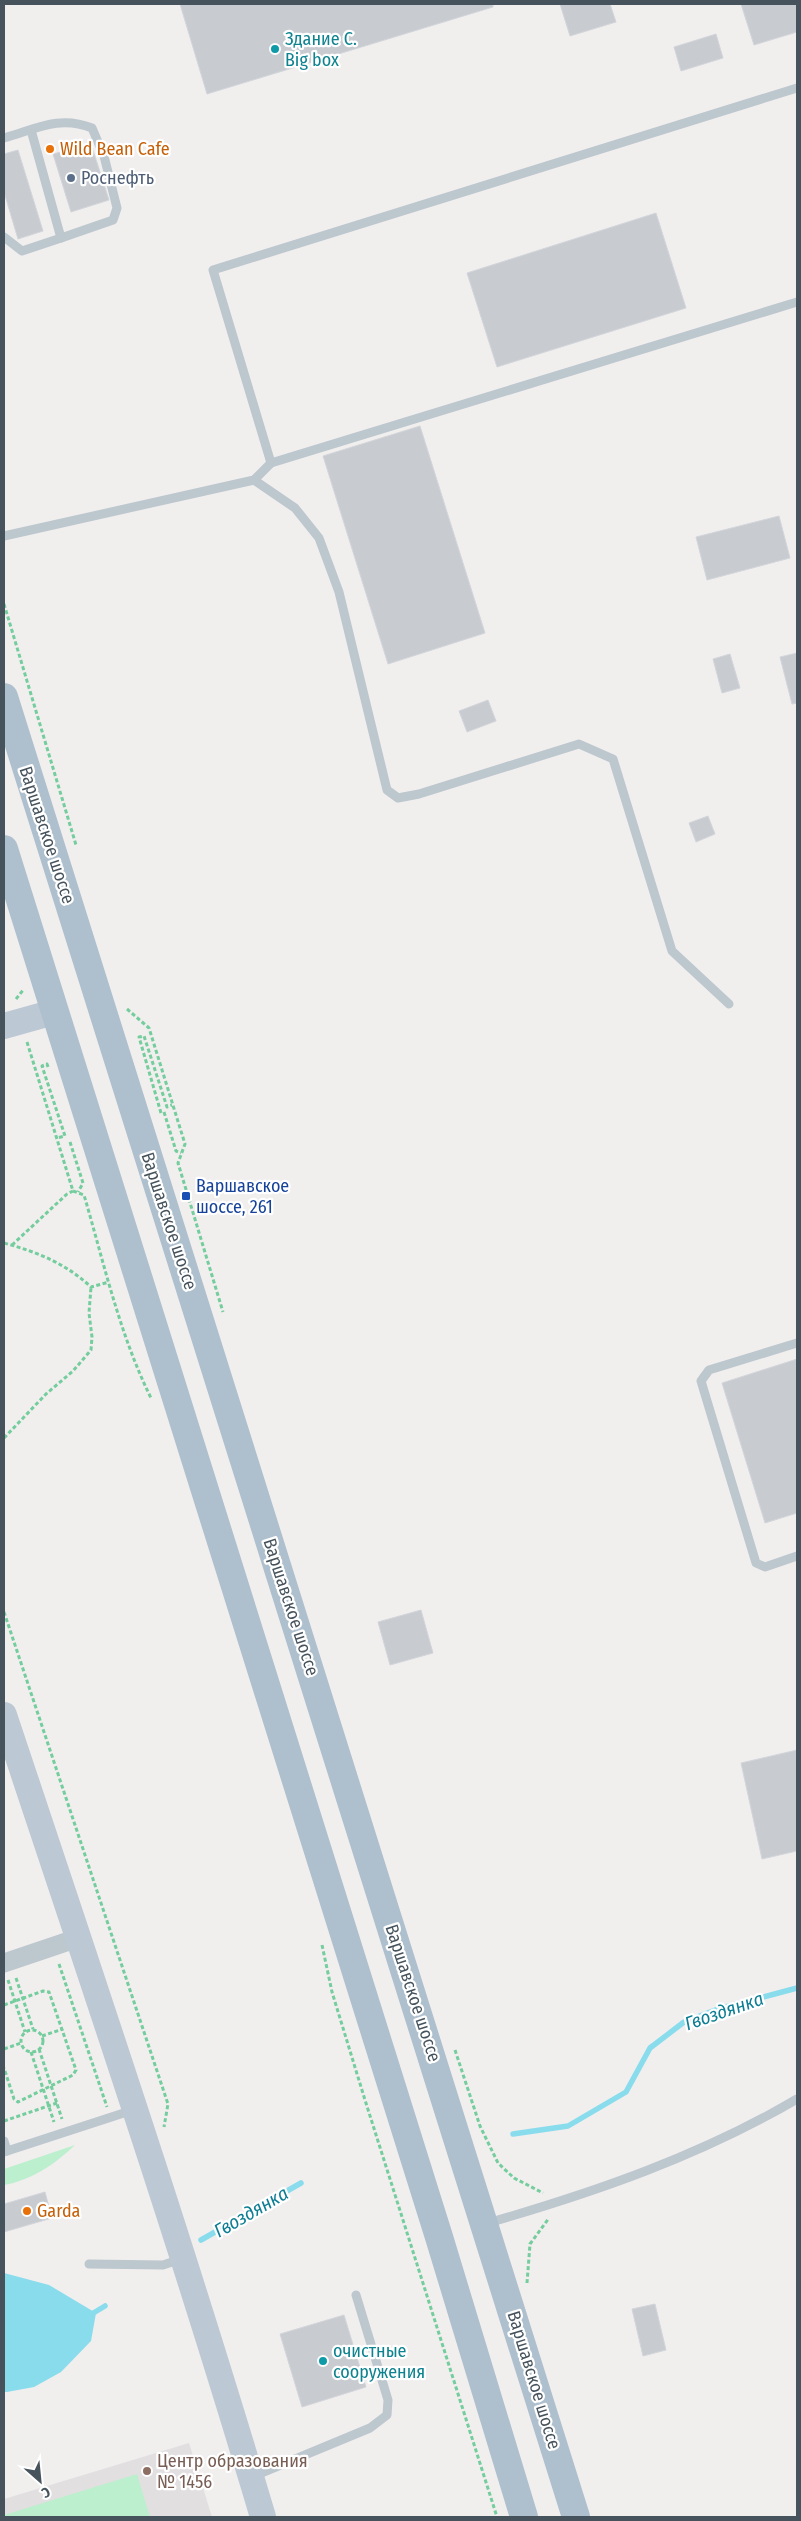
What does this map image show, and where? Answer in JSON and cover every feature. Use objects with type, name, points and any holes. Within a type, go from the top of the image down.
[{"type":"main road","name":"Варшавское шоссе","points":[[4,697],[576,2517]]},
{"type":"main road","points":[[4,849],[436,2227],[524,2517]]},
{"type":"street","points":[[14,1030],[54,1012]]},
{"type":"street","points":[[4,1715],[135,2109],[263,2517]]},
{"type":"street","points":[[7,1967],[78,1938]]},
{"type":"lane","points":[[271,463],[213,270],[797,88]]},
{"type":"lane","points":[[4,138],[50,122],[76,122],[92,128],[104,156],[117,208],[113,220],[22,251],[4,237]]},
{"type":"lane","points":[[31,130],[61,238]]},
{"type":"lane","points":[[4,536],[85,520],[254,480],[271,463],[797,302]]},
{"type":"lane","points":[[254,480],[295,508],[319,538],[339,592],[387,790],[398,798],[420,794],[579,744],[613,759],[672,951],[729,1004]]},
{"type":"lane","points":[[797,1343],[709,1370],[702,1381],[756,1563],[765,1567],[797,1556]]},
{"type":"lane","points":[[485,2224],[562,2202],[655,2169],[756,2123],[797,2099]]},
{"type":"lane","points":[[4,2141],[5,2152],[135,2109]]},
{"type":"lane","points":[[88,2264],[163,2265],[183,2258]]},
{"type":"lane","points":[[251,2477],[370,2428],[387,2415],[388,2400],[356,2295]]},
{"type":"path","points":[[4,604],[77,848]]},
{"type":"path","points":[[125,1007],[148,1028],[185,1144],[178,1163],[224,1314]]},
{"type":"path","points":[[14,1030],[57,1138],[76,1192]]},
{"type":"path","points":[[172,1105],[166,1107],[144,1036],[139,1037],[176,1151],[181,1153]]},
{"type":"path","points":[[57,1138],[65,1136],[42,1066],[47,1064],[69,1132]]},
{"type":"path","points":[[70,1142],[83,1183],[76,1192]]},
{"type":"path","points":[[12,1245],[67,1194],[76,1192],[84,1195],[134,1364],[151,1399]]},
{"type":"path","points":[[4,1242],[55,1260],[75,1273],[91,1287]]},
{"type":"path","points":[[91,1287],[109,1282]]},
{"type":"path","points":[[4,1438],[46,1394],[73,1371],[91,1350],[92,1337],[89,1313],[91,1287]]},
{"type":"path","points":[[322,1944],[332,1992],[497,2517]]},
{"type":"path","points":[[7,1967],[23,1998],[33,2029],[42,2036],[43,2044],[40,2049],[31,2052]]},
{"type":"path","points":[[7,1967],[14,2001],[24,2032],[21,2043],[25,2049],[31,2052],[49,2106],[62,2133]]},
{"type":"path","points":[[4,2005],[43,1991],[49,1992],[76,2070],[73,2076],[21,2102],[16,2101],[4,2068]]},
{"type":"path","points":[[24,2032],[33,2029]]},
{"type":"path","points":[[42,2036],[63,2029]]},
{"type":"path","points":[[4,2049],[21,2043]]},
{"type":"path","points":[[454,2048],[480,2126],[498,2163],[514,2178],[562,2202],[530,2244],[527,2286]]},
{"type":"path","points":[[40,2049],[57,2103],[62,2133]]},
{"type":"path","points":[[4,2121],[57,2103]]},
{"type":"shaded area","name":"Центр образования № 1456","points":[[189,2443],[212,2517],[4,2517],[4,2499]]},
{"type":"green space","points":[[75,2145],[42,2170],[14,2183],[4,2185],[4,2169]]},
{"type":"green space","points":[[137,2474],[150,2517],[4,2517],[4,2515]]},
{"type":"water","points":[[4,2273],[49,2285],[96,2313],[91,2341],[61,2372],[34,2387],[7,2392],[4,2392]]},
{"type":"building","name":"Здание C. Big box","points":[[180,4],[493,4],[493,7],[207,94]]},
{"type":"building","points":[[560,4],[610,4],[616,22],[570,36]]},
{"type":"building","points":[[741,4],[797,4],[797,32],[754,45]]},
{"type":"building","points":[[716,34],[723,58],[681,71],[674,47]]},
{"type":"building","points":[[91,144],[109,200],[71,212],[53,154]]},
{"type":"building","points":[[18,150],[43,231],[18,239],[4,192],[4,154]]},
{"type":"building","points":[[656,213],[686,308],[497,367],[467,273]]},
{"type":"building","points":[[420,426],[485,633],[388,664],[323,456]]},
{"type":"building","points":[[779,516],[790,558],[707,580],[696,537]]},
{"type":"building","points":[[797,653],[797,703],[792,704],[780,657]]},
{"type":"building","points":[[730,654],[740,688],[722,693],[713,659]]},
{"type":"building","points":[[488,700],[496,721],[467,732],[459,711]]},
{"type":"building","points":[[708,816],[715,834],[696,842],[689,823]]},
{"type":"building","points":[[797,1359],[797,1513],[765,1523],[722,1383]]},
{"type":"building","points":[[421,1610],[433,1653],[390,1665],[378,1622]]},
{"type":"building","points":[[797,1750],[797,1851],[762,1859],[741,1763]]},
{"type":"building","name":"Garda","points":[[45,2192],[52,2218],[4,2232],[4,2204]]},
{"type":"building","points":[[655,2304],[666,2350],[643,2356],[632,2309]]},
{"type":"building","name":"очистные сооружения","points":[[344,2315],[366,2387],[302,2407],[280,2334]]},
{"type":"waterway","name":"Гвоздянка","points":[[513,2134],[568,2126],[626,2092],[650,2048],[684,2022],[718,2009],[797,1988]]},
{"type":"waterway","name":"Гвоздянка","points":[[201,2240],[301,2183]]},
{"type":"waterway","name":"Гвоздянка","points":[[90,2315],[105,2306]]},
{"type":"place","name":"Здание C. Big box","points":[[275,49]]},
{"type":"place","name":"Wild Bean Cafe","points":[[50,149]]},
{"type":"place","name":"Роснефть","points":[[71,178]]},
{"type":"place","name":"Варшавское шоссе, 261","points":[[186,1196]]},
{"type":"place","name":"Garda","points":[[27,2211]]},
{"type":"place","name":"очистные сооружения","points":[[323,2361]]},
{"type":"place","name":"Центр образования № 1456","points":[[147,2471]]}]
